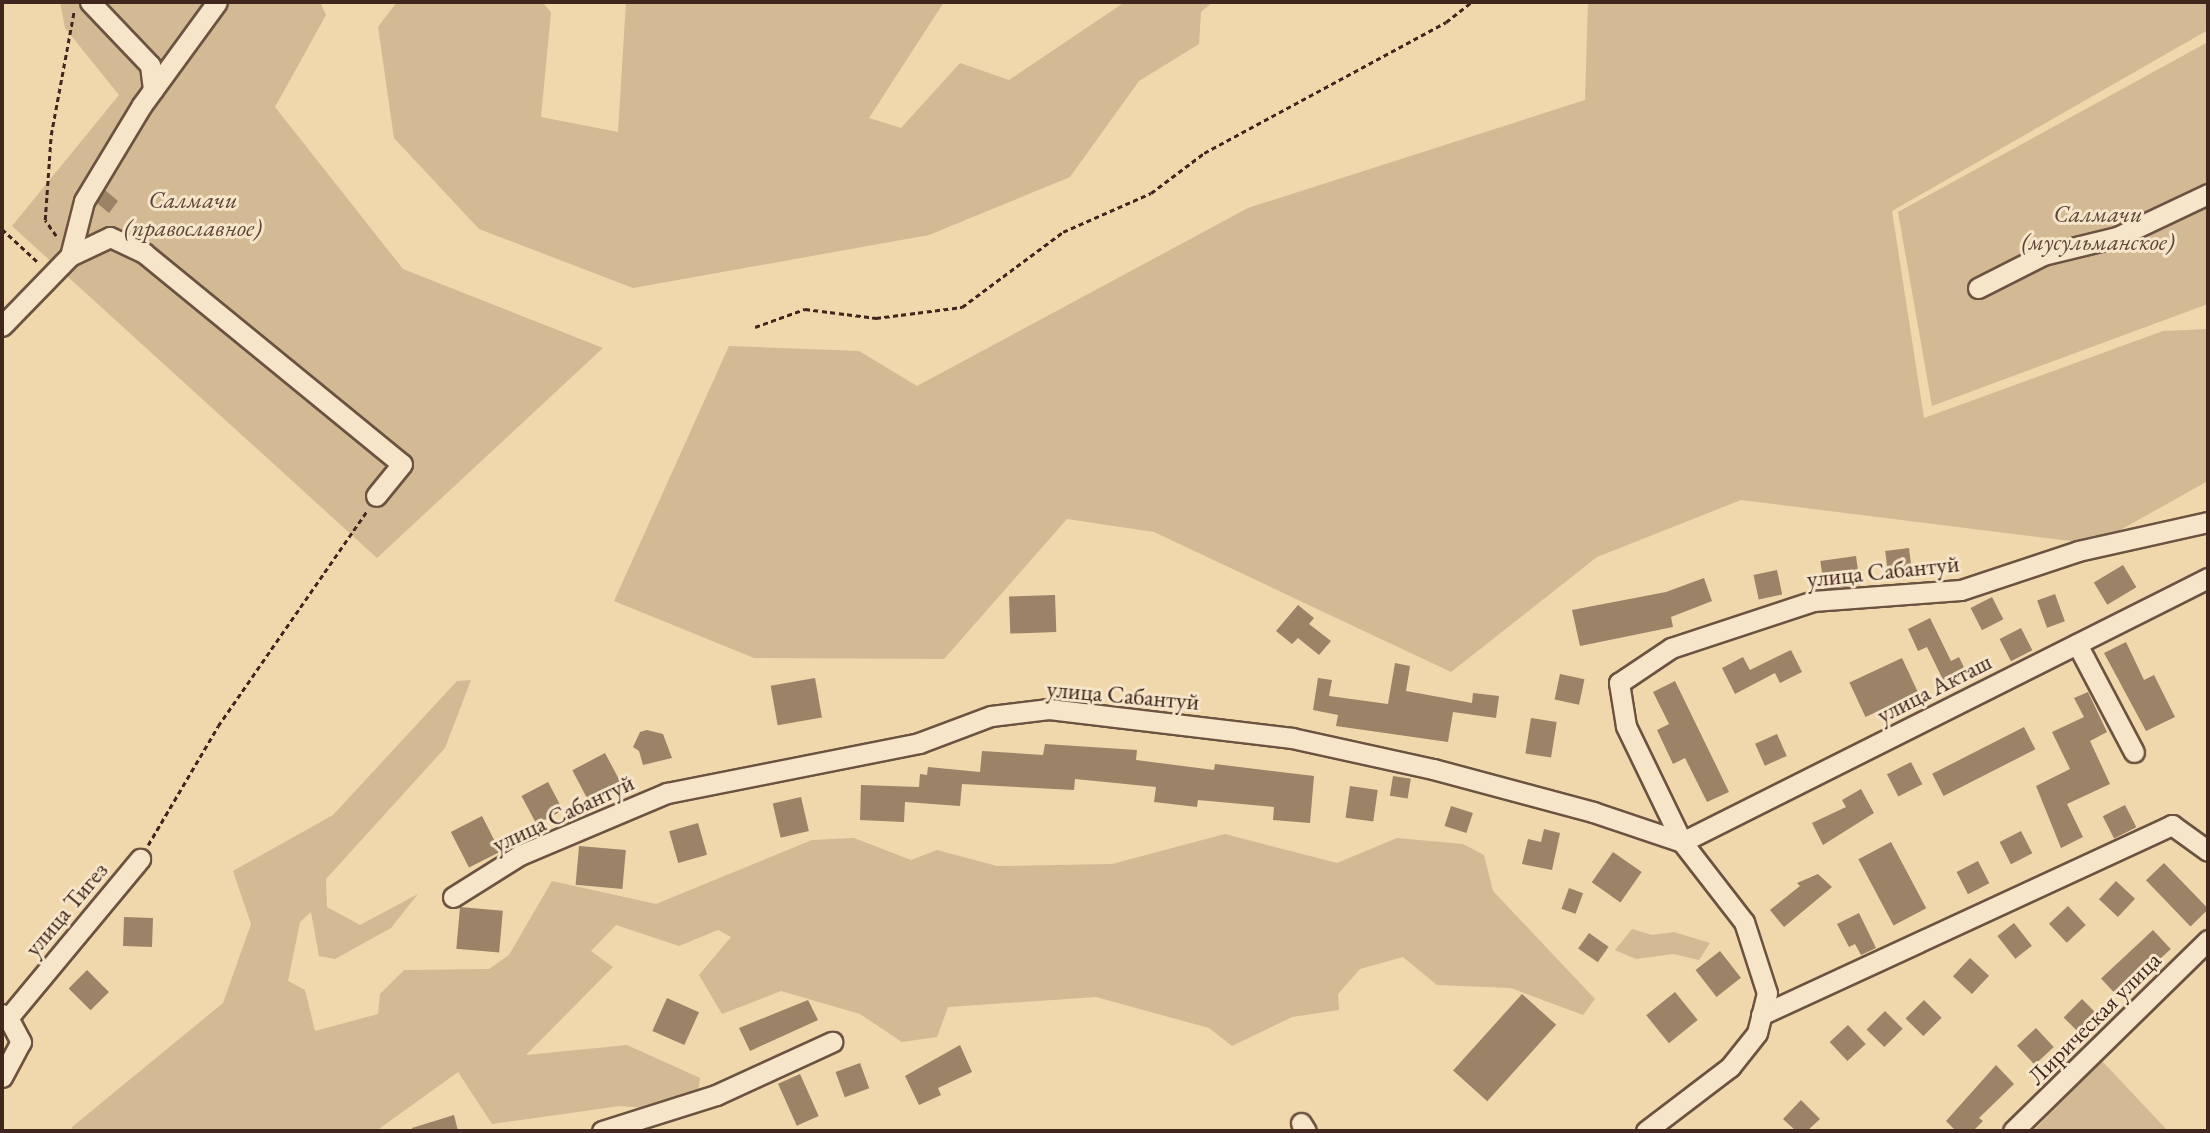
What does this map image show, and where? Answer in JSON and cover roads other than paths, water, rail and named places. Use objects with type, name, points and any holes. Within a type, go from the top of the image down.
[{"type":"street","points":[[90,2],[150,65],[153,90]]},
{"type":"street","points":[[70,256],[84,201],[153,90],[217,2]]},
{"type":"street","points":[[1978,288],[2043,255],[2117,237],[2208,194]]},
{"type":"street","points":[[2,327],[70,256],[110,237],[144,253],[402,464],[376,496]]},
{"type":"street","name":"улица Сабантуй","points":[[1646,1131],[1730,1067],[1757,1033],[1767,993],[1744,922],[1682,842],[1626,726],[1619,682],[1671,648],[1812,601],[1961,590],[2078,551],[2208,522]]},
{"type":"street","name":"улица Акташ","points":[[1682,842],[2208,578]]},
{"type":"street","points":[[2077,644],[2134,752]]},
{"type":"street","name":"улица Сабантуй","points":[[453,897],[520,855],[667,793],[919,743],[990,716],[1049,709],[1292,738],[1446,772],[1682,842]]},
{"type":"street","points":[[1761,1015],[2172,825],[2208,851]]},
{"type":"street","name":"улица Тигез","points":[[5,1016],[140,859]]},
{"type":"street","name":"Лирическая улица","points":[[2013,1131],[2208,940]]},
{"type":"street","points":[[2,1077],[21,1042],[5,1016]]},
{"type":"street","points":[[602,1131],[716,1095],[832,1042]]},
{"type":"park label","name":"Салмачи (православное)","points":[[193,214]]},
{"type":"park label","name":"Салмачи (мусульманское)","points":[[2098,228]]}]
